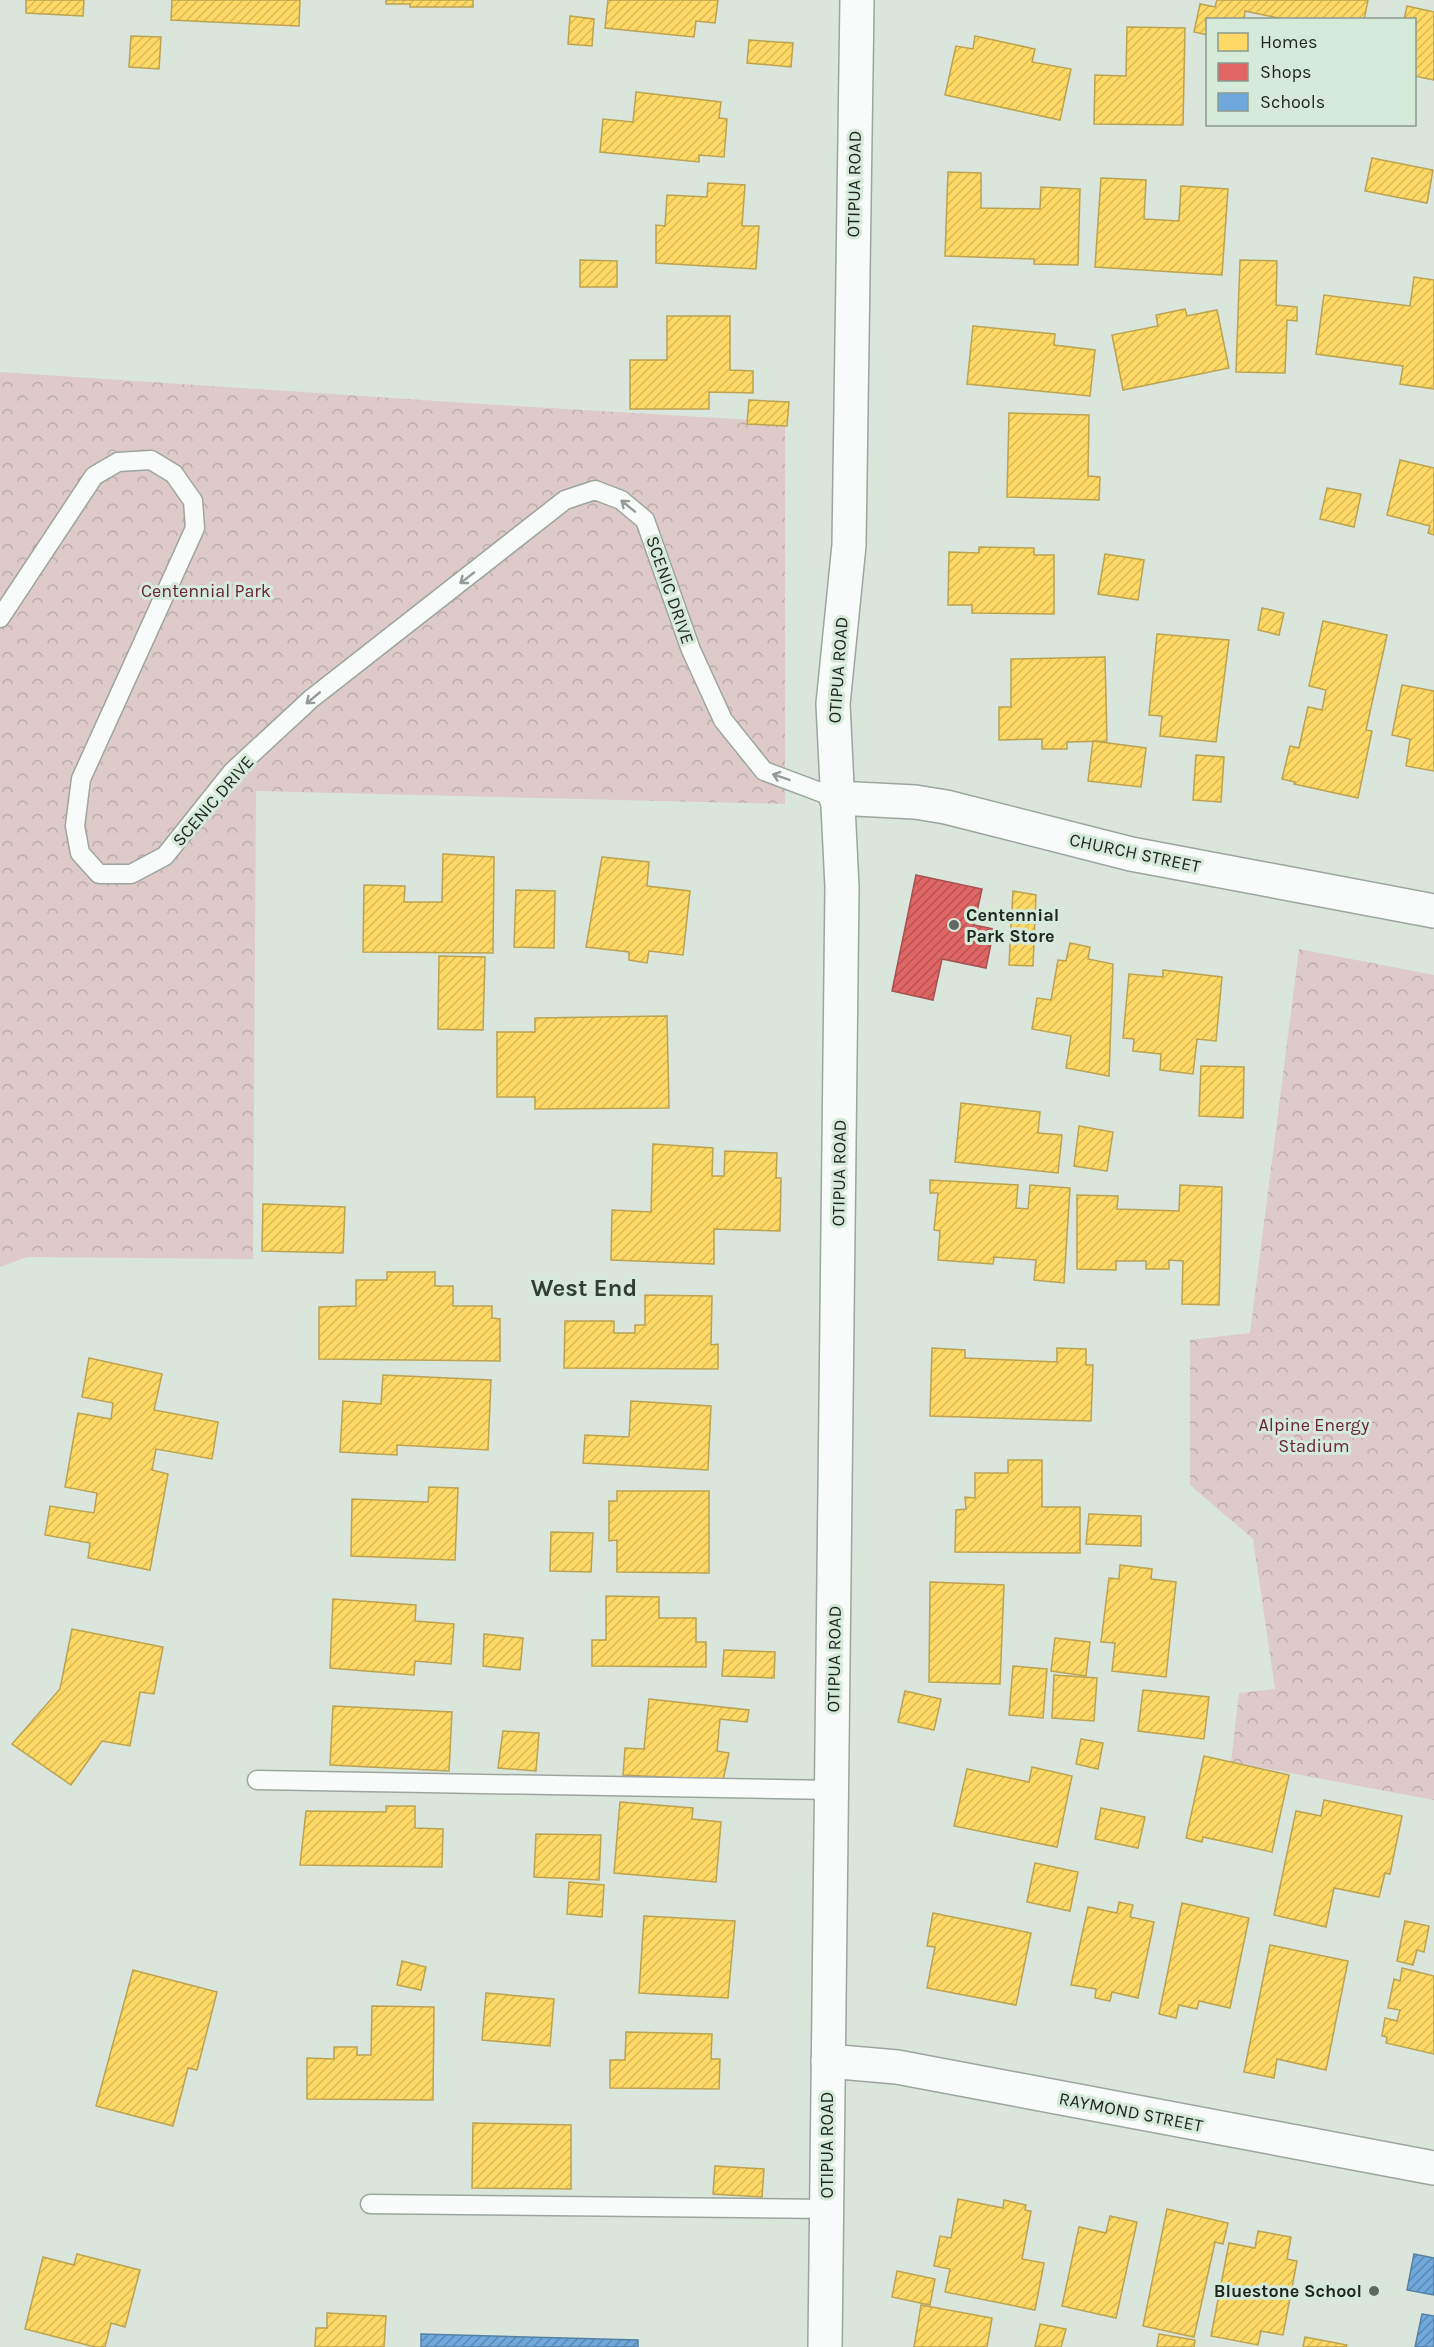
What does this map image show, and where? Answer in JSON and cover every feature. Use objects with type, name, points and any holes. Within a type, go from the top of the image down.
[{"type":"street","name":"OTIPUA ROAD","points":[[825,2347],[842,887],[832,704],[849,545],[857,0]]},
{"type":"street","name":"CHURCH STREET","points":[[836,798],[915,802],[946,807],[1131,854],[1434,911]]},
{"type":"street","name":"RAYMOND STREET","points":[[828,2061],[897,2067],[1434,2168]]},
{"type":"lane","name":"SCENIC DRIVE","points":[[0,618],[94,476],[118,462],[151,460],[174,474],[194,501],[195,528],[81,779],[75,826],[80,853],[99,874],[130,874],[165,856],[232,772],[311,699],[565,500],[595,490],[621,500],[645,520],[691,650],[723,720],[764,771],[836,798]]},
{"type":"lane","points":[[257,1780],[832,1790]]},
{"type":"lane","points":[[370,2204],[827,2209]]},
{"type":"green space","name":"Centennial Park","points":[[0,372],[785,422],[785,804],[256,791],[253,1259],[27,1257],[0,1267]]},
{"type":"green space","name":"Alpine Energy Stadium","points":[[1299,949],[1434,975],[1434,1800],[1231,1762],[1239,1693],[1275,1689],[1253,1539],[1190,1485],[1190,1340],[1250,1333]]},
{"type":"building: Homes","points":[[26,0],[84,0],[83,16],[26,13]]},
{"type":"building: Homes","points":[[172,0],[300,0],[299,26],[171,20]]},
{"type":"building: Homes","points":[[386,0],[473,0],[473,7],[410,7],[410,4],[386,4]]},
{"type":"building: Homes","points":[[608,0],[718,0],[715,23],[696,21],[694,37],[605,28]]},
{"type":"building: Homes","points":[[1217,0],[1368,0],[1364,18],[1278,18],[1245,11],[1244,18],[1206,18],[1206,35],[1194,32],[1200,4],[1215,7]]},
{"type":"building: Homes","points":[[1407,6],[1434,12],[1434,80],[1416,76],[1416,18],[1404,18]]},
{"type":"building: Homes","points":[[570,16],[594,19],[592,46],[568,44]]},
{"type":"building: Homes","points":[[1127,27],[1185,28],[1183,125],[1094,124],[1095,75],[1126,76]]},
{"type":"building: Homes","points":[[131,36],[161,37],[159,69],[129,67]]},
{"type":"building: Homes","points":[[975,36],[1035,49],[1032,62],[1071,69],[1060,120],[945,95],[956,46],[973,49]]},
{"type":"building: Homes","points":[[749,40],[793,43],[791,67],[747,63]]},
{"type":"building: Homes","points":[[636,92],[721,102],[719,118],[727,119],[724,157],[699,155],[699,162],[600,152],[603,119],[633,122]]},
{"type":"building: Homes","points":[[1372,158],[1433,170],[1427,203],[1365,191]]},
{"type":"building: Homes","points":[[948,172],[981,173],[981,208],[1040,209],[1041,187],[1080,189],[1078,265],[1034,264],[1034,259],[945,256]]},
{"type":"building: Homes","points":[[1101,178],[1146,180],[1144,219],[1179,221],[1181,186],[1228,189],[1222,275],[1095,267]]},
{"type":"building: Homes","points":[[708,183],[745,185],[742,226],[759,226],[756,269],[656,263],[656,225],[665,226],[667,195],[707,197]]},
{"type":"building: Homes","points":[[580,260],[617,261],[617,287],[580,287]]},
{"type":"building: Homes","points":[[1240,260],[1277,261],[1276,305],[1297,307],[1297,321],[1287,320],[1285,373],[1236,372]]},
{"type":"building: Homes","points":[[1414,277],[1434,280],[1434,389],[1400,384],[1403,366],[1316,354],[1324,295],[1410,306]]},
{"type":"building: Homes","points":[[1185,309],[1187,316],[1217,310],[1229,368],[1123,390],[1112,335],[1158,326],[1156,315]]},
{"type":"building: Homes","points":[[667,316],[730,316],[730,370],[753,371],[753,393],[709,392],[709,409],[630,409],[630,360],[667,360]]},
{"type":"building: Homes","points":[[973,326],[1055,334],[1054,345],[1095,350],[1090,396],[967,384]]},
{"type":"building: Homes","points":[[749,400],[789,402],[787,426],[747,424]]},
{"type":"building: Homes","points":[[1009,413],[1089,415],[1088,476],[1100,477],[1099,500],[1007,497]]},
{"type":"building: Homes","points":[[1400,460],[1434,468],[1434,535],[1428,533],[1430,526],[1387,515]]},
{"type":"building: Homes","points":[[1327,488],[1361,494],[1354,527],[1320,519]]},
{"type":"building: Homes","points":[[979,547],[1034,548],[1034,555],[1054,555],[1054,614],[972,613],[972,605],[948,605],[949,552],[979,553]]},
{"type":"building: Homes","points":[[1105,554],[1144,560],[1138,600],[1098,594]]},
{"type":"building: Homes","points":[[1262,608],[1284,613],[1279,635],[1258,630]]},
{"type":"building: Homes","points":[[1323,621],[1387,635],[1366,730],[1372,731],[1358,798],[1294,784],[1295,782],[1282,779],[1290,746],[1299,748],[1308,707],[1322,710],[1326,690],[1309,686]]},
{"type":"building: Homes","points":[[1157,634],[1229,640],[1216,742],[1160,736],[1162,716],[1149,715]]},
{"type":"building: Homes","points":[[1105,657],[1107,741],[1067,742],[1067,749],[1042,749],[1042,739],[999,740],[999,707],[1011,707],[1011,659]]},
{"type":"building: Homes","points":[[1402,685],[1434,691],[1434,771],[1406,766],[1410,739],[1392,735]]},
{"type":"building: Homes","points":[[1093,741],[1146,748],[1141,787],[1088,781]]},
{"type":"building: Homes","points":[[1196,755],[1224,757],[1221,802],[1193,800]]},
{"type":"building: Homes","points":[[443,854],[494,857],[493,953],[363,952],[364,885],[405,886],[404,902],[442,902]]},
{"type":"building: Homes","points":[[602,857],[649,862],[647,886],[690,891],[683,955],[649,951],[647,963],[629,960],[629,952],[586,947]]},
{"type":"building: Homes","points":[[516,890],[555,891],[554,948],[514,947]]},
{"type":"building: Homes","points":[[1013,891],[1036,895],[1033,966],[1009,965]]},
{"type":"building: Homes","points":[[1070,943],[1090,947],[1088,959],[1113,964],[1109,1076],[1066,1068],[1071,1036],[1032,1029],[1037,998],[1051,1000],[1058,960],[1066,961]]},
{"type":"building: Homes","points":[[439,956],[485,957],[483,1030],[438,1029]]},
{"type":"building: Homes","points":[[1163,970],[1222,977],[1216,1041],[1197,1039],[1193,1074],[1160,1070],[1161,1054],[1133,1051],[1134,1039],[1123,1038],[1129,974],[1163,977]]},
{"type":"building: Homes","points":[[667,1016],[669,1108],[535,1109],[535,1097],[497,1097],[497,1032],[535,1032],[535,1018]]},
{"type":"building: Homes","points":[[1201,1066],[1244,1067],[1243,1118],[1199,1116]]},
{"type":"building: Homes","points":[[961,1103],[1040,1112],[1038,1133],[1062,1135],[1058,1173],[955,1162]]},
{"type":"building: Homes","points":[[1079,1126],[1113,1132],[1107,1171],[1074,1166]]},
{"type":"building: Homes","points":[[653,1144],[713,1148],[712,1176],[724,1176],[725,1151],[777,1153],[776,1178],[781,1178],[780,1231],[714,1229],[714,1264],[611,1260],[612,1210],[651,1212]]},
{"type":"building: Homes","points":[[930,1180],[1018,1185],[1016,1208],[1028,1209],[1030,1185],[1070,1188],[1064,1283],[1034,1280],[1036,1260],[994,1257],[993,1264],[938,1260],[940,1231],[934,1230],[938,1193],[930,1193]]},
{"type":"building: Homes","points":[[1180,1185],[1222,1187],[1219,1305],[1182,1304],[1183,1261],[1169,1260],[1169,1269],[1146,1269],[1146,1261],[1116,1261],[1116,1270],[1077,1269],[1077,1195],[1118,1196],[1117,1209],[1179,1211]]},
{"type":"building: Homes","points":[[263,1204],[345,1207],[343,1253],[262,1251]]},
{"type":"building: Homes","points":[[387,1272],[435,1272],[435,1286],[453,1286],[453,1306],[492,1306],[492,1318],[500,1319],[500,1361],[319,1359],[319,1307],[356,1306],[356,1280],[387,1280]]},
{"type":"building: Homes","points":[[645,1295],[712,1296],[711,1345],[718,1344],[718,1369],[564,1368],[565,1321],[614,1321],[614,1333],[635,1333],[635,1325],[645,1325]]},
{"type":"building: Homes","points":[[932,1348],[965,1350],[965,1358],[1057,1362],[1057,1348],[1086,1349],[1086,1365],[1093,1365],[1091,1421],[930,1416]]},
{"type":"building: Homes","points":[[89,1358],[162,1374],[154,1410],[218,1422],[212,1459],[156,1449],[152,1470],[168,1474],[150,1570],[88,1558],[90,1543],[45,1535],[50,1506],[94,1513],[97,1493],[65,1487],[78,1413],[111,1419],[113,1403],[82,1397]]},
{"type":"building: Homes","points":[[383,1375],[491,1380],[488,1450],[397,1445],[397,1455],[340,1452],[343,1401],[381,1404]]},
{"type":"building: Homes","points":[[631,1401],[711,1406],[708,1470],[583,1463],[585,1435],[629,1437]]},
{"type":"building: Homes","points":[[1008,1460],[1042,1460],[1042,1507],[1080,1507],[1080,1553],[955,1552],[956,1510],[966,1509],[965,1497],[975,1498],[975,1473],[1008,1473]]},
{"type":"building: Homes","points":[[429,1487],[458,1488],[455,1560],[351,1556],[352,1499],[428,1502]]},
{"type":"building: Homes","points":[[617,1491],[709,1491],[709,1573],[617,1572],[617,1540],[609,1541],[609,1501],[617,1501]]},
{"type":"building: Homes","points":[[1089,1514],[1141,1516],[1141,1546],[1086,1544]]},
{"type":"building: Homes","points":[[551,1532],[593,1533],[591,1572],[550,1571]]},
{"type":"building: Homes","points":[[1120,1565],[1152,1569],[1151,1579],[1176,1582],[1166,1677],[1112,1671],[1115,1643],[1101,1642],[1109,1578],[1119,1579]]},
{"type":"building: Homes","points":[[930,1582],[1004,1585],[1000,1684],[929,1682]]},
{"type":"building: Homes","points":[[606,1596],[659,1597],[659,1618],[696,1618],[696,1642],[706,1642],[706,1667],[592,1666],[592,1640],[606,1640]]},
{"type":"building: Homes","points":[[333,1599],[416,1605],[415,1621],[454,1624],[451,1664],[415,1661],[414,1675],[330,1668]]},
{"type":"building: Homes","points":[[72,1629],[163,1647],[154,1694],[140,1692],[130,1746],[102,1741],[71,1785],[12,1744],[60,1689]]},
{"type":"building: Homes","points":[[484,1634],[523,1638],[520,1670],[483,1666]]},
{"type":"building: Homes","points":[[1055,1638],[1090,1642],[1086,1676],[1051,1671]]},
{"type":"building: Homes","points":[[724,1650],[775,1652],[774,1678],[722,1676]]},
{"type":"building: Homes","points":[[1013,1666],[1047,1669],[1043,1718],[1009,1715]]},
{"type":"building: Homes","points":[[1054,1675],[1097,1678],[1094,1721],[1052,1718]]},
{"type":"building: Homes","points":[[1143,1690],[1209,1697],[1204,1739],[1138,1731]]},
{"type":"building: Homes","points":[[905,1691],[941,1699],[934,1730],[898,1722]]},
{"type":"building: Homes","points":[[649,1699],[749,1710],[747,1722],[720,1719],[717,1751],[729,1753],[723,1780],[623,1775],[625,1748],[644,1749]]},
{"type":"building: Homes","points":[[333,1706],[452,1712],[449,1771],[330,1765]]},
{"type":"building: Homes","points":[[503,1731],[539,1733],[536,1771],[498,1768]]},
{"type":"building: Homes","points":[[1081,1739],[1103,1743],[1098,1769],[1076,1764]]},
{"type":"building: Homes","points":[[1204,1756],[1289,1775],[1272,1852],[1203,1837],[1202,1842],[1186,1838]]},
{"type":"building: Homes","points":[[1032,1767],[1072,1776],[1057,1847],[954,1826],[967,1769],[1029,1782]]},
{"type":"building: Homes","points":[[1324,1800],[1402,1816],[1390,1874],[1385,1873],[1379,1897],[1334,1888],[1326,1927],[1274,1915],[1296,1811],[1321,1816]]},
{"type":"building: Homes","points":[[620,1802],[693,1808],[692,1819],[721,1822],[716,1882],[614,1873]]},
{"type":"building: Homes","points":[[386,1806],[415,1806],[415,1828],[443,1829],[442,1867],[300,1865],[306,1811],[386,1812]]},
{"type":"building: Homes","points":[[1101,1808],[1145,1817],[1138,1848],[1095,1839]]},
{"type":"building: Homes","points":[[536,1834],[601,1835],[599,1880],[534,1877]]},
{"type":"building: Homes","points":[[1035,1863],[1078,1872],[1070,1911],[1027,1902]]},
{"type":"building: Homes","points":[[569,1882],[604,1885],[602,1917],[567,1914]]},
{"type":"building: Homes","points":[[1119,1902],[1133,1905],[1130,1917],[1154,1922],[1138,1998],[1112,1992],[1110,2001],[1095,1998],[1096,1989],[1071,1985],[1088,1907],[1117,1913]]},
{"type":"building: Homes","points":[[1182,1903],[1249,1918],[1230,2008],[1199,2001],[1197,2009],[1179,2005],[1176,2018],[1159,2014]]},
{"type":"building: Homes","points":[[933,1913],[1031,1933],[1016,2005],[927,1988],[935,1947],[927,1946]]},
{"type":"building: Homes","points":[[644,1916],[735,1921],[728,1998],[639,1993]]},
{"type":"building: Homes","points":[[1405,1921],[1429,1926],[1424,1952],[1417,1950],[1413,1965],[1397,1961]]},
{"type":"building: Homes","points":[[1270,1945],[1348,1961],[1326,2070],[1277,2059],[1274,2078],[1244,2072]]},
{"type":"building: Homes","points":[[402,1961],[426,1967],[421,1990],[397,1985]]},
{"type":"building: Homes","points":[[1402,1968],[1434,1976],[1434,2054],[1386,2043],[1387,2037],[1382,2036],[1385,2018],[1397,2021],[1400,2010],[1388,2008],[1394,1979],[1400,1981]]},
{"type":"building: Homes","points":[[133,1970],[217,1992],[197,2070],[188,2068],[173,2126],[96,2106]]},
{"type":"building: Homes","points":[[486,1993],[554,1999],[550,2046],[482,2040]]},
{"type":"building: Homes","points":[[372,2006],[434,2007],[433,2100],[307,2099],[307,2058],[334,2059],[334,2047],[357,2047],[357,2055],[371,2055]]},
{"type":"building: Homes","points":[[626,2032],[712,2034],[711,2059],[720,2059],[719,2089],[610,2088],[610,2060],[625,2060]]},
{"type":"building: Homes","points":[[473,2123],[571,2125],[571,2189],[472,2188]]},
{"type":"building: Homes","points":[[715,2166],[764,2169],[762,2197],[713,2194]]},
{"type":"building: Homes","points":[[958,2199],[1003,2208],[1004,2200],[1026,2205],[1025,2210],[1031,2211],[1022,2259],[1044,2263],[1035,2310],[945,2292],[950,2269],[934,2266],[940,2236],[951,2238]]},
{"type":"building: Homes","points":[[1167,2209],[1228,2223],[1223,2244],[1215,2242],[1194,2337],[1143,2326]]},
{"type":"building: Homes","points":[[1110,2216],[1137,2222],[1116,2318],[1062,2306],[1079,2227],[1106,2233]]},
{"type":"building: Homes","points":[[1258,2231],[1291,2237],[1287,2259],[1297,2261],[1283,2335],[1261,2331],[1258,2345],[1211,2336],[1229,2243],[1255,2248]]},
{"type":"building: Homes","points":[[77,2254],[140,2270],[125,2327],[111,2323],[105,2347],[95,2347],[25,2329],[43,2257],[74,2265]]},
{"type":"building: Homes","points":[[897,2271],[935,2279],[930,2305],[892,2297]]},
{"type":"building: Homes","points":[[921,2305],[992,2318],[987,2347],[914,2347]]},
{"type":"building: Homes","points":[[327,2313],[386,2316],[384,2347],[315,2347],[316,2328],[327,2328]]},
{"type":"building: Homes","points":[[1040,2324],[1066,2329],[1061,2347],[1035,2347]]},
{"type":"building: Homes","points":[[1159,2334],[1195,2340],[1194,2347],[1157,2347]]},
{"type":"building: Homes","points":[[1305,2337],[1347,2345],[1346,2347],[1303,2347]]},
{"type":"building: Shops","points":[[916,875],[982,889],[974,925],[994,929],[986,968],[942,959],[933,1000],[892,991]]},
{"type":"building: Schools","points":[[1414,2254],[1434,2258],[1434,2295],[1407,2290]]},
{"type":"building: Schools","points":[[1422,2314],[1434,2316],[1434,2347],[1415,2347]]},
{"type":"building: Schools","points":[[421,2334],[638,2340],[638,2347],[421,2347]]},
{"type":"place","name":"Centennial Park Store","points":[[954,925]]},
{"type":"place","name":"Bluestone School","points":[[1374,2291]]},
{"type":"district","name":"West End","points":[[584,1288]]}]
